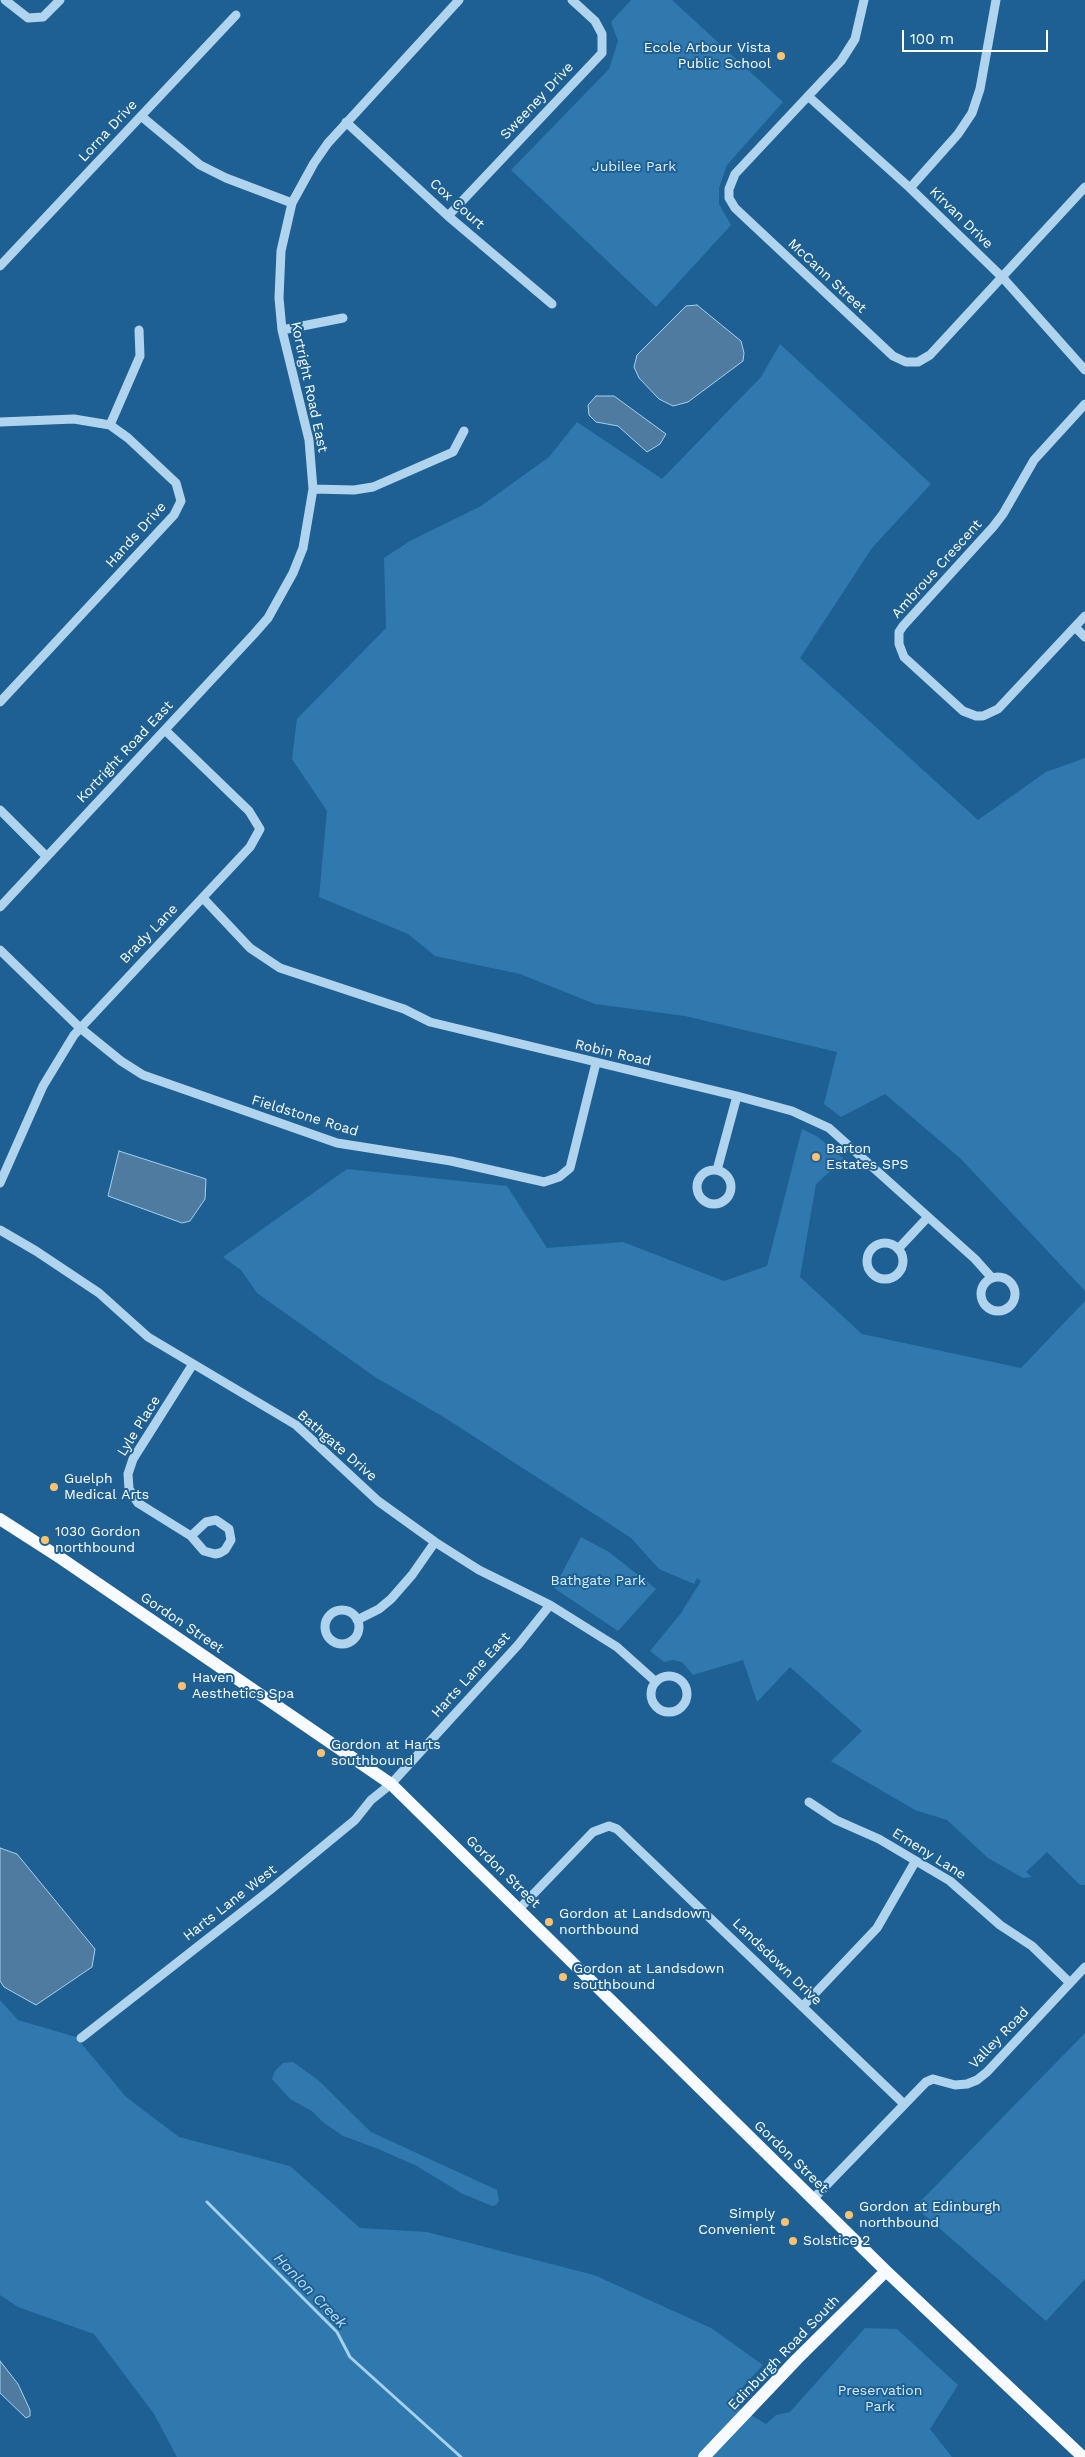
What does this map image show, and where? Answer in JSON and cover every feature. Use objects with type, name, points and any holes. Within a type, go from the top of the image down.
[{"type":"main road","name":"Gordon Street","points":[[0,1519],[70,1564],[391,1784],[886,2271],[1083,2457]]},
{"type":"main road","name":"Edinburgh Road South","points":[[704,2457],[791,2365],[886,2271]]},
{"type":"street","points":[[5,0],[28,18],[44,18],[60,0]]},
{"type":"street","name":"Kortright Road East","points":[[0,907],[254,634],[277,603],[293,573],[303,548],[313,489],[309,440],[282,330],[279,274],[281,251],[292,203],[314,163],[346,122],[459,0]]},
{"type":"street","name":"Sweeney Drive","points":[[448,216],[602,52],[602,34],[595,21],[572,0]]},
{"type":"street","name":"McCann Street","points":[[864,0],[855,39],[841,61],[735,174],[729,189],[730,198],[735,208],[893,356],[906,362],[918,362],[930,355],[1085,187]]},
{"type":"street","points":[[910,188],[958,134],[972,113],[980,89],[996,0]]},
{"type":"street","name":"Lorna Drive","points":[[0,266],[236,15]]},
{"type":"street","name":"Kirvan Drive","points":[[808,96],[910,188],[1002,278],[1085,370]]},
{"type":"street","points":[[142,116],[200,165],[226,178],[292,203]]},
{"type":"street","name":"Cox Court","points":[[346,122],[448,216],[552,304]]},
{"type":"street","points":[[282,330],[343,318]]},
{"type":"street","points":[[110,425],[140,356],[139,330]]},
{"type":"street","name":"Ambrous Crescent","points":[[1085,404],[1034,460],[1003,514],[993,527],[903,626],[898,638],[900,650],[904,656],[963,710],[976,716],[990,715],[998,710],[1085,616]]},
{"type":"street","name":"Hands Drive","points":[[0,422],[74,419],[110,425],[128,438],[176,482],[180,492],[179,507],[174,515],[0,702]]},
{"type":"street","points":[[313,489],[354,490],[373,487],[453,452],[464,430]]},
{"type":"street","points":[[1075,627],[1085,637]]},
{"type":"street","name":"Brady Lane","points":[[0,1183],[43,1086],[79,1027],[250,848],[260,829],[249,811],[165,730]]},
{"type":"street","points":[[0,810],[46,856]]},
{"type":"street","name":"Robin Road","points":[[203,898],[250,948],[280,968],[404,1009],[430,1022],[737,1096],[792,1111],[829,1128],[927,1218],[975,1259],[992,1278]]},
{"type":"street","name":"Fieldstone Road","points":[[0,950],[79,1027],[122,1061],[143,1074],[337,1143],[451,1161],[544,1182],[559,1177],[570,1168],[596,1063]]},
{"type":"street","points":[[717,1170],[737,1096]]},
{"type":"street","points":[[898,1249],[927,1218]]},
{"type":"street","name":"Bathgate Drive","points":[[0,1230],[36,1251],[99,1293],[148,1338],[296,1425],[378,1501],[435,1542],[479,1570],[550,1605],[617,1647],[656,1682]]},
{"type":"street","points":[[887,1244],[898,1249],[903,1259],[898,1275],[881,1279],[868,1268],[868,1256],[876,1246],[887,1244]]},
{"type":"street","name":"Lyle Place","points":[[192,1536],[206,1522],[216,1520],[229,1529],[231,1540],[225,1550],[215,1554],[204,1551],[192,1536],[138,1502],[129,1489],[128,1474],[133,1459],[193,1364]]},
{"type":"street","points":[[357,1620],[379,1609],[392,1599],[412,1575],[435,1542]]},
{"type":"street","name":"Harts Lane East","points":[[391,1784],[518,1645],[550,1605]]},
{"type":"street","points":[[666,1676],[681,1680],[687,1694],[683,1704],[673,1711],[664,1711],[656,1707],[651,1692],[656,1682],[666,1676]]},
{"type":"street","name":"Harts Lane West","points":[[81,2038],[270,1890],[355,1820],[371,1800],[391,1784]]},
{"type":"street","name":"Emeny Lane","points":[[809,1802],[836,1820],[879,1839],[964,1892],[1000,1925],[1032,1946],[1070,1983]]},
{"type":"street","name":"Landsdown Drive","points":[[519,1909],[593,1832],[609,1826],[622,1833],[904,2104]]},
{"type":"street","points":[[803,2006],[877,1928],[915,1862]]},
{"type":"street","name":"Valley Road","points":[[812,2199],[926,2082],[933,2079],[955,2085],[977,2080],[1085,1968]]},
{"type":"green space","name":"Jubilee Park","points":[[631,0],[672,0],[783,102],[727,165],[719,188],[719,204],[731,225],[656,307],[511,170],[609,69],[618,41],[611,22]]},
{"type":"green space","points":[[780,344],[931,484],[872,548],[800,658],[978,820],[1046,772],[1085,758],[1085,1291],[961,1159],[885,1094],[841,1117],[824,1104],[837,1052],[685,1016],[595,1004],[520,974],[435,956],[408,934],[319,897],[327,811],[292,759],[297,719],[386,628],[384,558],[410,541],[481,506],[549,457],[577,422],[662,479],[761,377]]},
{"type":"green space","points":[[802,1129],[818,1137],[844,1159],[816,1184],[800,1277],[862,1334],[1021,1368],[1085,1301],[1085,1885],[1080,1885],[1047,1852],[1026,1872],[1032,1877],[1023,1878],[988,1858],[947,1820],[915,1810],[831,1761],[862,1731],[790,1667],[757,1702],[743,1660],[693,1675],[682,1662],[673,1660],[664,1662],[650,1651],[681,1613],[701,1581],[697,1578],[694,1584],[659,1569],[631,1538],[442,1416],[375,1377],[257,1293],[241,1270],[223,1257],[347,1169],[507,1186],[547,1248],[623,1242],[724,1281],[767,1266]]},
{"type":"green space","name":"Bathgate Park","points":[[581,1537],[609,1552],[656,1589],[618,1631],[554,1588]]},
{"type":"green space","name":"Preservation Park","points":[[0,2000],[18,2020],[76,2037],[126,2097],[179,2137],[290,2166],[360,2228],[427,2232],[594,2275],[711,2328],[763,2365],[729,2402],[766,2424],[776,2415],[790,2412],[865,2328],[897,2329],[958,2385],[930,2429],[952,2457],[177,2457],[154,2414],[94,2334],[18,2307],[0,2295]]},
{"type":"green space","points":[[1085,2033],[1085,2279],[1046,2321],[915,2207]]},
{"type":"green space","points":[[293,2062],[318,2080],[371,2132],[497,2190],[499,2201],[496,2205],[492,2206],[461,2193],[417,2166],[343,2136],[324,2123],[312,2111],[290,2099],[272,2079],[275,2071],[283,2063]]},
{"type":"shaded area","points":[[697,305],[741,341],[744,353],[743,361],[688,402],[673,406],[659,399],[639,378],[634,367],[637,355],[686,306]]},
{"type":"shaded area","points":[[596,396],[614,396],[666,434],[660,444],[647,452],[618,426],[596,422],[589,415],[588,405]]},
{"type":"shaded area","points":[[119,1151],[206,1179],[205,1199],[190,1221],[182,1223],[108,1196]]},
{"type":"shaded area","points":[[0,1848],[17,1854],[95,1949],[92,1967],[36,2005],[4,1987],[0,1981]]},
{"type":"shaded area","points":[[0,2361],[18,2384],[30,2410],[30,2416],[26,2418],[0,2393]]},
{"type":"waterway","name":"Hanlon Creek","points":[[207,2202],[337,2332],[350,2357],[461,2457]]},
{"type":"place","name":"Ecole Arbour Vista Public School","points":[[781,56]]},
{"type":"place","name":"Barton Estates SPS","points":[[816,1157]]},
{"type":"place","name":"Guelph Medical Arts","points":[[54,1487]]},
{"type":"place","name":"1030 Gordon northbound","points":[[45,1540]]},
{"type":"place","name":"Haven Aesthetics Spa","points":[[182,1686]]},
{"type":"place","name":"Gordon at Harts southbound","points":[[321,1753]]},
{"type":"place","name":"Gordon at Landsdown northbound","points":[[549,1922]]},
{"type":"place","name":"Gordon at Landsdown southbound","points":[[563,1977]]},
{"type":"place","name":"Gordon at Edinburgh northbound","points":[[849,2215]]},
{"type":"place","name":"Simply Convenient","points":[[785,2222]]},
{"type":"place","name":"Solstice 2","points":[[793,2241]]}]
